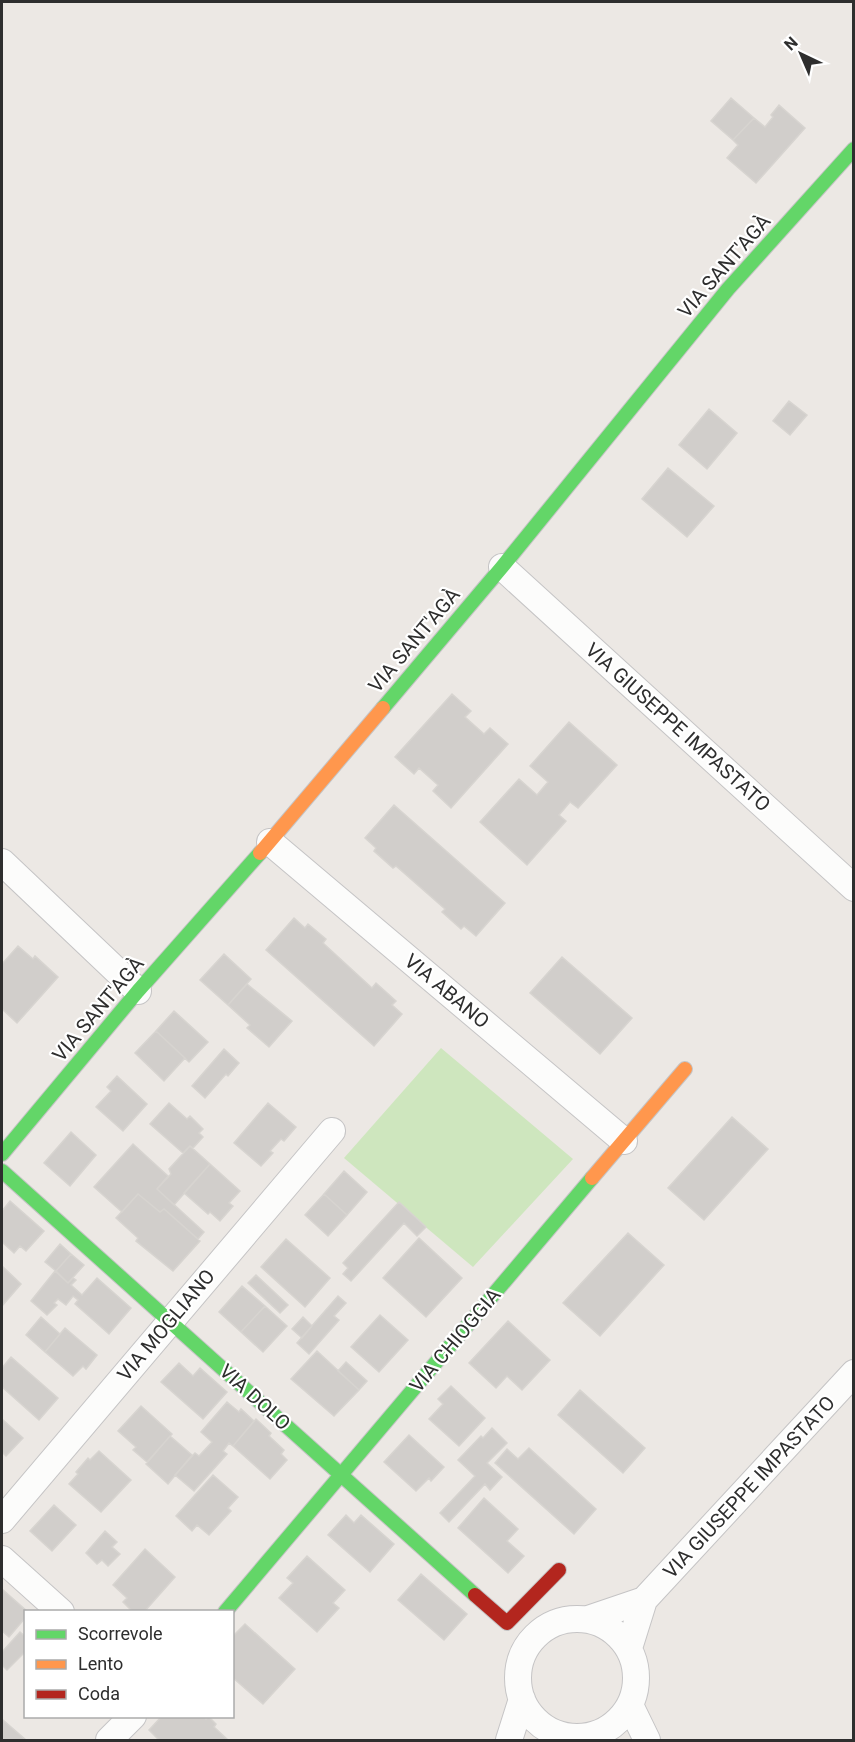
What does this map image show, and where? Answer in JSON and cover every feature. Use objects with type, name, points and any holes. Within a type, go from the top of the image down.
[{"type":"street","name":"VIA SANT'AGÀ","points":[[2,1154],[138,991],[270,842],[502,567],[728,289],[854,149]]},
{"type":"street","name":"VIA GIUSEPPE IMPASTATO","points":[[502,567],[854,888]]},
{"type":"street","name":"VIA ABANO","points":[[270,842],[624,1141]]},
{"type":"street","points":[[2,862],[138,991]]},
{"type":"street","name":"VIA CHIOGGIA","points":[[226,1610],[685,1069]]},
{"type":"street","name":"VIA MOGLIANO","points":[[2,1520],[169,1320],[332,1131]]},
{"type":"street","name":"VIA DOLO","points":[[2,1171],[507,1623],[531,1641]]},
{"type":"street","name":"VIA GIUSEPPE IMPASTATO","points":[[629,1648],[644,1600],[854,1373]]},
{"type":"street","points":[[2,1558],[60,1610]]},
{"type":"street","points":[[507,1623],[559,1570]]},
{"type":"street","name":"VIA GIUSEPPE IMPASTATO","points":[[588,1619],[644,1600]]},
{"type":"street","points":[[572,1618],[588,1619],[605,1625],[619,1635],[629,1648],[636,1667],[636,1687],[630,1705],[621,1718],[610,1727],[592,1735],[573,1737],[555,1733],[530,1713],[522,1699],[518,1679],[521,1659],[531,1641],[542,1630],[556,1622],[572,1618]]},
{"type":"street","points":[[509,1740],[522,1699]]},
{"type":"street","points":[[630,1705],[647,1740]]},
{"type":"street","points":[[109,1740],[131,1718]]},
{"type":"street","points":[[610,1727],[635,1740]]},
{"type":"street","points":[[524,1740],[555,1733]]},
{"type":"green space","points":[[441,1048],[573,1159],[473,1267],[344,1158]]},
{"type":"building","points":[[731,98],[754,118],[733,140],[711,121]]},
{"type":"building","points":[[779,105],[805,128],[756,183],[727,158],[738,145],[733,140],[754,118],[765,127]]},
{"type":"building","points":[[789,401],[807,415],[790,435],[773,421]]},
{"type":"building","points":[[709,409],[737,433],[707,469],[679,445]]},
{"type":"building","points":[[668,468],[714,506],[687,537],[642,499]]},
{"type":"building","points":[[452,694],[471,711],[465,717],[484,734],[490,728],[508,744],[451,808],[433,791],[438,785],[419,768],[414,774],[395,757]]},
{"type":"building","points":[[569,722],[617,765],[578,808],[570,802],[559,815],[566,821],[527,865],[480,822],[519,779],[537,795],[548,782],[530,766]]},
{"type":"building","points":[[394,805],[505,903],[476,936],[464,926],[461,929],[442,912],[445,909],[396,866],[393,868],[374,851],[376,848],[365,838]]},
{"type":"building","points":[[294,918],[305,928],[308,924],[326,939],[323,943],[372,988],[376,983],[396,1001],[392,1005],[402,1014],[374,1046],[266,950]]},
{"type":"building","points":[[18,946],[33,959],[35,956],[58,977],[17,1023],[2,1009],[2,964]]},
{"type":"building","points":[[224,954],[251,979],[228,1005],[200,980]]},
{"type":"building","points":[[562,957],[632,1018],[600,1054],[530,993]]},
{"type":"building","points":[[247,984],[292,1021],[269,1047],[247,1028],[250,1025],[228,1005]]},
{"type":"building","points":[[174,1011],[208,1042],[189,1062],[156,1031]]},
{"type":"building","points":[[156,1031],[185,1058],[164,1081],[135,1053]]},
{"type":"building","points":[[224,1049],[239,1063],[205,1098],[192,1086]]},
{"type":"building","points":[[117,1076],[147,1104],[123,1131],[96,1107],[111,1091],[107,1087]]},
{"type":"building","points":[[169,1103],[187,1119],[190,1116],[203,1129],[199,1133],[203,1137],[193,1148],[190,1146],[183,1153],[150,1124]]},
{"type":"building","points":[[268,1103],[296,1127],[284,1141],[281,1139],[270,1151],[273,1153],[261,1166],[234,1143]]},
{"type":"building","points":[[732,1117],[768,1149],[704,1220],[668,1188]]},
{"type":"building","points":[[71,1132],[96,1155],[70,1186],[44,1163]]},
{"type":"building","points":[[133,1144],[168,1176],[157,1189],[204,1232],[198,1239],[164,1209],[160,1212],[138,1194],[122,1212],[94,1187]]},
{"type":"building","points":[[190,1146],[210,1164],[174,1205],[157,1189],[171,1174],[169,1169]]},
{"type":"building","points":[[210,1164],[240,1191],[229,1203],[233,1206],[220,1221],[210,1212],[208,1214],[184,1193]]},
{"type":"building","points":[[344,1171],[367,1192],[347,1215],[324,1194]]},
{"type":"building","points":[[138,1194],[160,1212],[164,1209],[200,1241],[173,1271],[136,1241],[138,1238],[116,1218]]},
{"type":"building","points":[[324,1194],[347,1215],[328,1236],[305,1215]]},
{"type":"building","points":[[10,1201],[44,1231],[26,1251],[20,1246],[14,1253],[2,1242],[2,1211]]},
{"type":"building","points":[[399,1202],[426,1227],[417,1236],[404,1223],[351,1281],[343,1274],[348,1268],[343,1263]]},
{"type":"building","points":[[628,1233],[664,1265],[600,1336],[563,1303]]},
{"type":"building","points":[[419,1238],[462,1278],[426,1317],[383,1278]]},
{"type":"building","points":[[286,1239],[330,1278],[305,1307],[261,1267]]},
{"type":"building","points":[[60,1244],[71,1254],[56,1271],[45,1262]]},
{"type":"building","points":[[71,1254],[84,1265],[68,1283],[56,1271]]},
{"type":"building","points":[[2,1266],[21,1284],[2,1306]]},
{"type":"building","points":[[55,1271],[68,1283],[73,1278],[76,1280],[71,1285],[82,1295],[97,1278],[131,1308],[109,1334],[75,1304],[78,1300],[73,1296],[66,1305],[58,1299],[54,1303],[57,1305],[47,1315],[31,1301]]},
{"type":"building","points":[[256,1275],[288,1305],[280,1313],[248,1283]]},
{"type":"building","points":[[242,1286],[265,1306],[241,1332],[219,1312]]},
{"type":"building","points":[[338,1296],[346,1303],[334,1316],[339,1320],[309,1354],[297,1343]]},
{"type":"building","points":[[265,1306],[287,1326],[263,1352],[241,1332]]},
{"type":"building","points":[[380,1315],[408,1340],[379,1372],[351,1347]]},
{"type":"building","points":[[41,1317],[60,1334],[45,1352],[26,1335]]},
{"type":"building","points":[[303,1317],[312,1326],[302,1338],[292,1329]]},
{"type":"building","points":[[508,1321],[550,1360],[522,1390],[507,1376],[496,1388],[469,1363]]},
{"type":"building","points":[[65,1328],[97,1355],[86,1369],[83,1366],[73,1376],[45,1352]]},
{"type":"building","points":[[317,1351],[359,1390],[334,1416],[291,1379]]},
{"type":"building","points":[[11,1357],[58,1398],[39,1420],[2,1387],[2,1368]]},
{"type":"building","points":[[346,1362],[367,1381],[359,1390],[338,1371]]},
{"type":"building","points":[[179,1363],[193,1376],[200,1368],[227,1392],[203,1419],[161,1382]]},
{"type":"building","points":[[451,1386],[485,1418],[459,1446],[429,1419],[443,1404],[438,1399]]},
{"type":"building","points":[[580,1390],[645,1448],[623,1473],[558,1415]]},
{"type":"building","points":[[227,1402],[239,1412],[241,1409],[254,1421],[233,1446],[229,1443],[223,1451],[227,1454],[194,1491],[175,1475],[195,1453],[199,1456],[212,1442],[201,1432]]},
{"type":"building","points":[[141,1406],[172,1434],[147,1462],[133,1450],[136,1447],[118,1431]]},
{"type":"building","points":[[2,1419],[23,1438],[6,1456],[2,1452]]},
{"type":"building","points":[[256,1419],[284,1450],[281,1454],[287,1460],[270,1479],[233,1446]]},
{"type":"building","points":[[492,1428],[507,1443],[487,1463],[502,1477],[490,1490],[485,1484],[449,1522],[440,1513],[475,1476],[458,1460]]},
{"type":"building","points":[[409,1435],[444,1467],[431,1481],[429,1478],[416,1491],[384,1462]]},
{"type":"building","points":[[170,1436],[192,1455],[168,1484],[146,1464]]},
{"type":"building","points":[[529,1448],[596,1509],[574,1534],[495,1463],[507,1449],[518,1459]]},
{"type":"building","points":[[99,1451],[131,1480],[101,1512],[69,1484],[88,1458],[90,1460]]},
{"type":"building","points":[[213,1475],[238,1497],[228,1508],[231,1511],[209,1535],[197,1525],[192,1531],[176,1516]]},
{"type":"building","points":[[484,1498],[518,1529],[507,1541],[524,1556],[508,1573],[458,1528]]},
{"type":"building","points":[[54,1505],[76,1525],[52,1551],[30,1531]]},
{"type":"building","points":[[346,1515],[354,1523],[361,1515],[394,1544],[370,1572],[328,1535]]},
{"type":"building","points":[[105,1531],[117,1542],[112,1547],[120,1554],[108,1566],[102,1560],[97,1564],[86,1553]]},
{"type":"building","points":[[145,1549],[175,1577],[146,1610],[131,1610],[123,1602],[127,1598],[113,1585]]},
{"type":"building","points":[[307,1556],[345,1590],[333,1603],[339,1608],[317,1632],[279,1598],[293,1583],[287,1578]]},
{"type":"building","points":[[421,1574],[467,1614],[444,1640],[398,1600]]},
{"type":"building","points":[[2,1589],[26,1610],[24,1619],[9,1637],[2,1631]]},
{"type":"building","points":[[245,1624],[295,1669],[263,1704],[234,1679],[234,1635]]},
{"type":"building","points":[[20,1632],[24,1635],[24,1653],[7,1670],[2,1665],[2,1652]]},
{"type":"building","points":[[160,1718],[210,1718],[216,1724],[214,1727],[228,1740],[159,1740],[149,1730]]},
{"type":"building","points":[[3,1720],[26,1740],[2,1740]]},
{"type":"traffic: fast","points":[[383,708],[502,567],[728,289],[854,149]]},
{"type":"traffic: fast","points":[[2,1154],[138,991],[260,853]]},
{"type":"traffic: fast","points":[[2,1171],[475,1595]]},
{"type":"traffic: fast","points":[[227,1610],[592,1178]]},
{"type":"traffic: slow","points":[[260,853],[383,708]]},
{"type":"traffic: slow","points":[[592,1178],[685,1069]]},
{"type":"traffic: jam","points":[[475,1595],[507,1623],[559,1570]]}]
